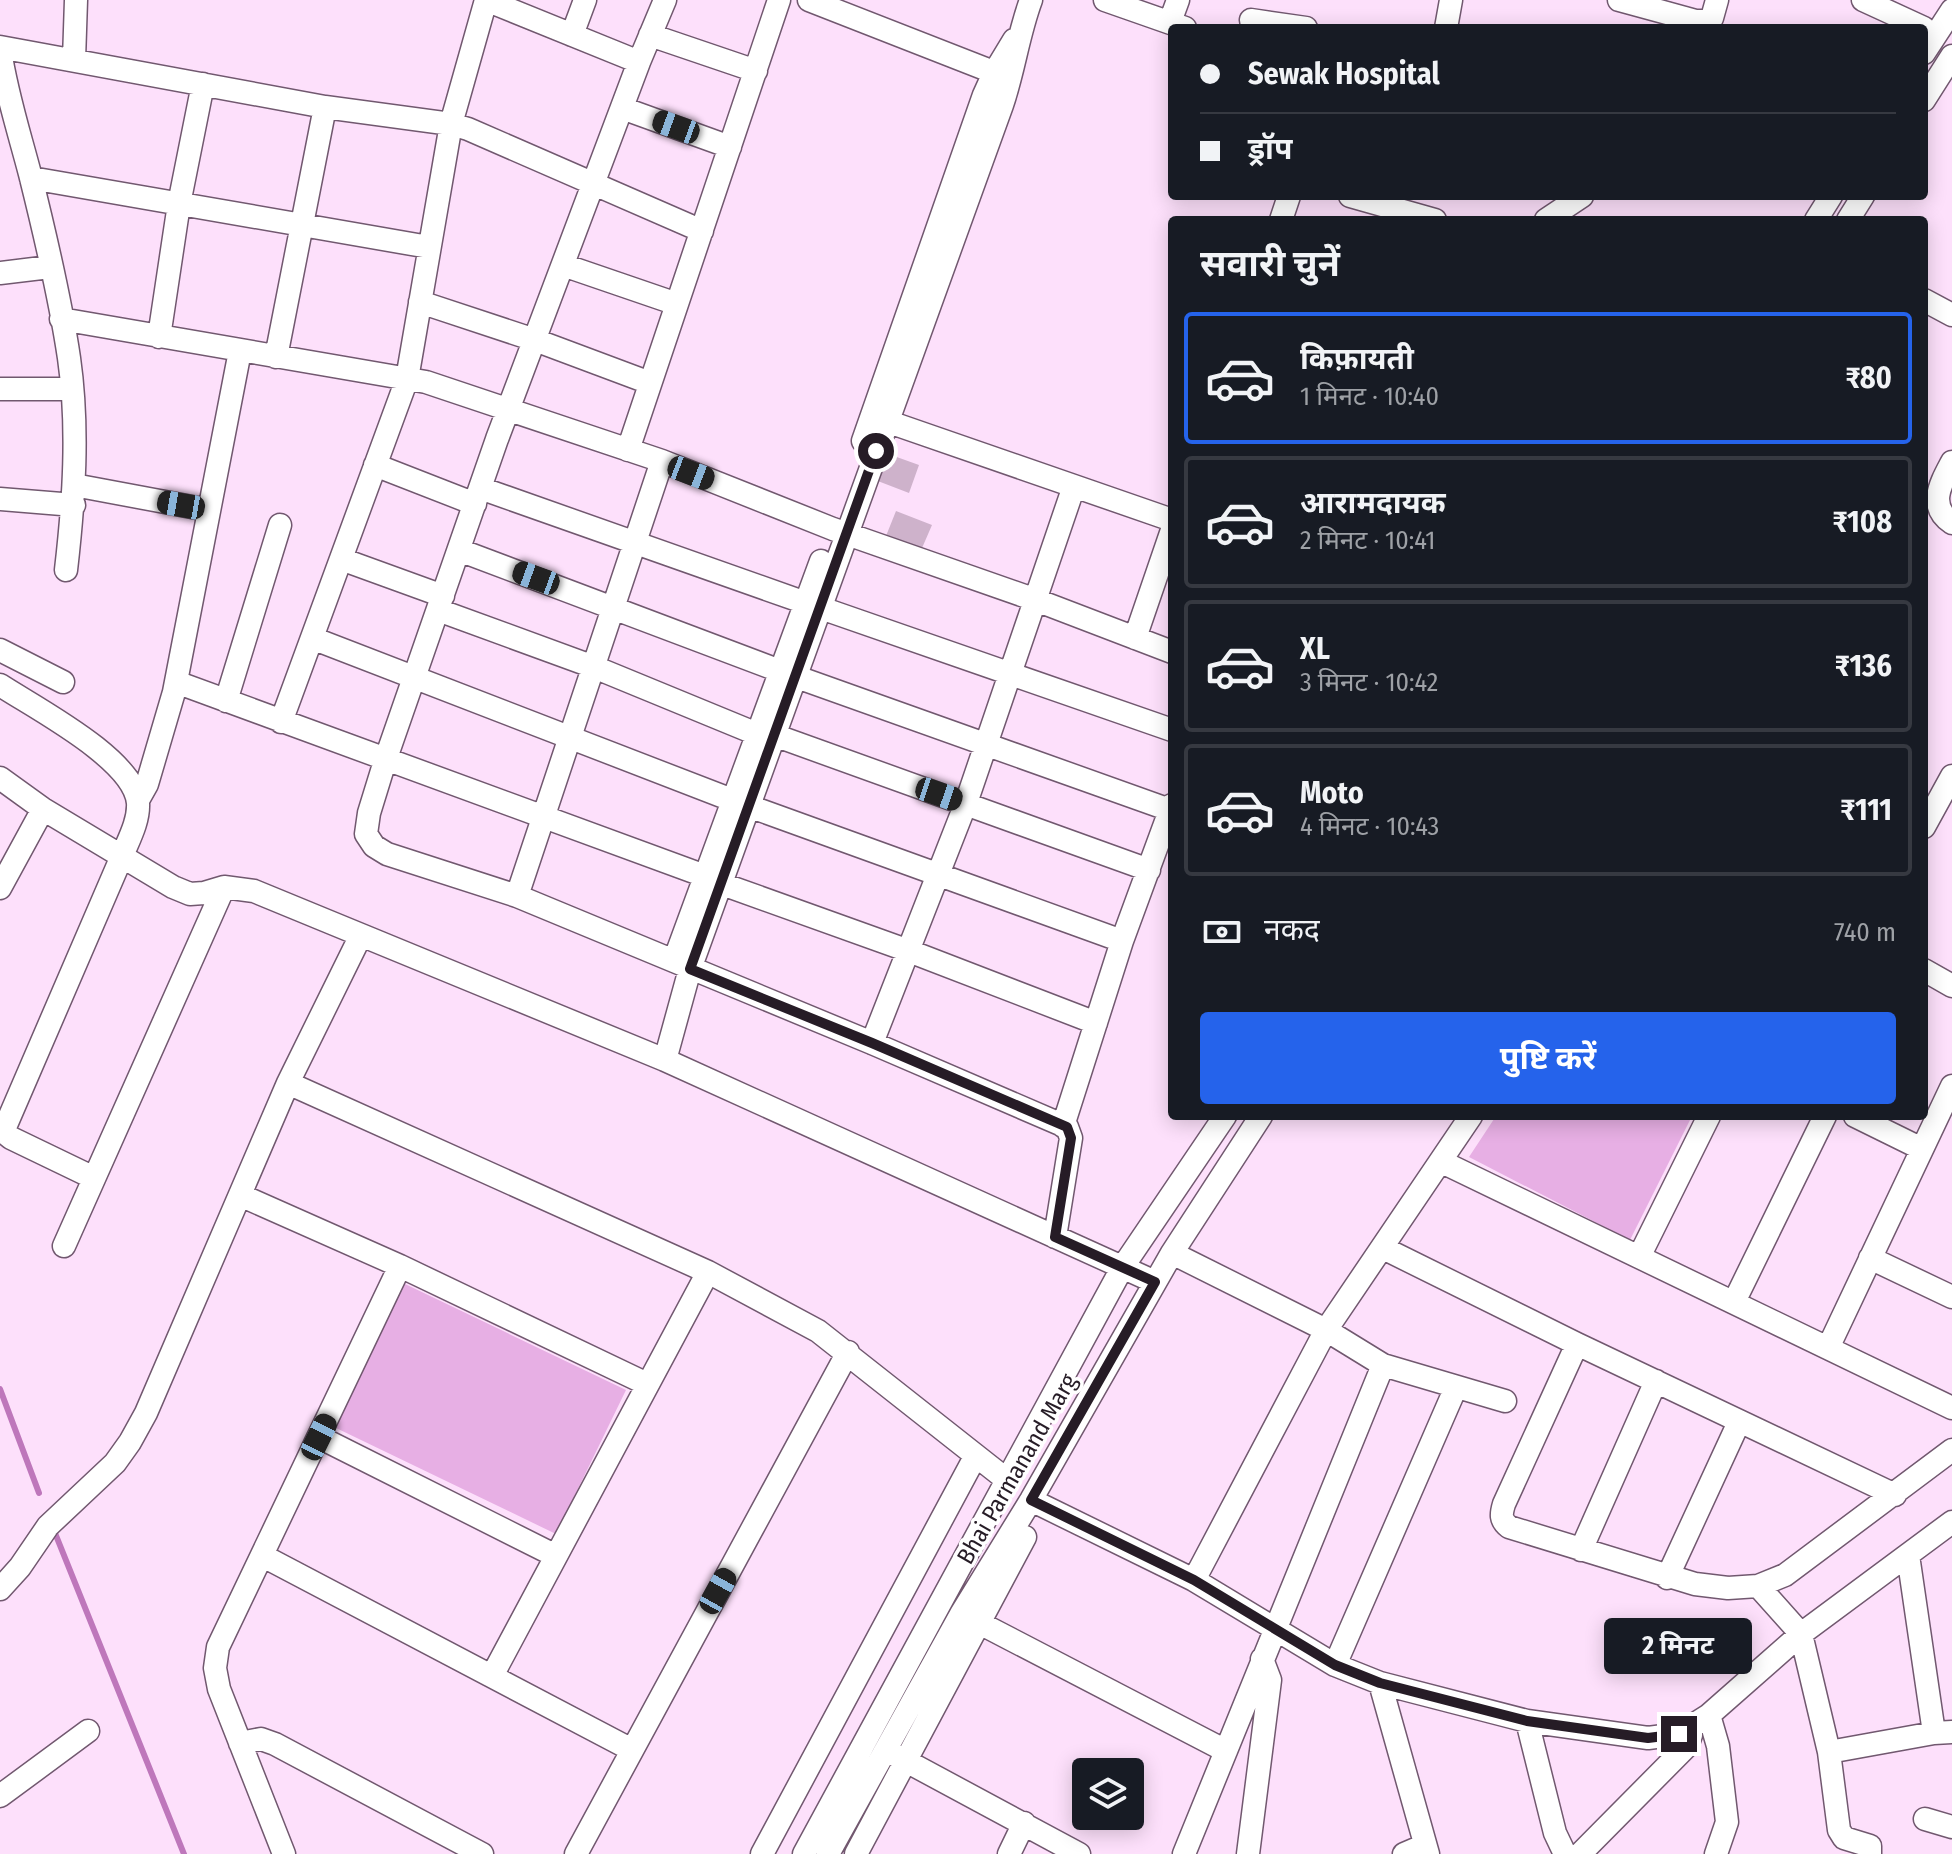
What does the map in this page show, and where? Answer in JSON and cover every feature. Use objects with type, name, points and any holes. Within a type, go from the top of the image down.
[{"type":"street","points":[[74,60],[76,0]]},
{"type":"street","points":[[281,722],[407,379],[451,124],[486,0],[639,62]]},
{"type":"street","points":[[572,35],[585,0]]},
{"type":"street","points":[[665,0],[639,62],[478,496],[385,761],[366,834],[374,846],[387,854],[517,896],[1063,1126],[1070,1131],[1071,1138],[1055,1237]]},
{"type":"street","points":[[628,450],[779,0]]},
{"type":"street","points":[[809,0],[1002,76]]},
{"type":"street","points":[[665,1060],[682,965],[1031,0]]},
{"type":"street","points":[[1105,0],[1174,24]]},
{"type":"street","points":[[1177,24],[1178,0]]},
{"type":"street","points":[[1447,24],[1451,0]]},
{"type":"street","points":[[1619,0],[1696,21],[1712,18],[1717,0]]},
{"type":"street","points":[[1863,0],[1915,24]]},
{"type":"street","points":[[1928,30],[1952,10]]},
{"type":"street","points":[[1252,16],[1288,24]]},
{"type":"street","points":[[650,35],[756,71]]},
{"type":"street","points":[[66,570],[74,495],[72,389],[61,319],[31,178],[5,82],[0,48],[325,107],[451,124],[702,231]]},
{"type":"street","points":[[1928,94],[1952,56]]},
{"type":"street","points":[[159,337],[179,204],[203,84]]},
{"type":"street","points":[[276,357],[325,107]]},
{"type":"street","points":[[622,108],[730,147]]},
{"type":"street","points":[[31,178],[429,247]]},
{"type":"street","points":[[1364,200],[1420,216]]},
{"type":"street","points":[[1552,216],[1576,200]]},
{"type":"street","points":[[563,265],[677,304]]},
{"type":"street","points":[[0,273],[50,267]]},
{"type":"street","points":[[420,302],[650,383]]},
{"type":"street","points":[[1928,302],[1952,315]]},
{"type":"street","points":[[61,319],[426,382],[662,461],[840,531],[1168,650]]},
{"type":"street","points":[[138,800],[153,766],[176,682],[240,351]]},
{"type":"street","points":[[840,531],[886,421],[895,376]]},
{"type":"street","points":[[0,389],[72,389]]},
{"type":"street","points":[[886,421],[1168,519]]},
{"type":"street","points":[[517,896],[662,461]]},
{"type":"street","points":[[1952,462],[1937,496],[1939,510],[1952,523]]},
{"type":"street","points":[[375,465],[636,542],[1168,729]]},
{"type":"street","points":[[872,1043],[966,803],[1074,486]]},
{"type":"street","points":[[0,499],[74,495],[208,510]]},
{"type":"street","points":[[226,701],[280,525]]},
{"type":"street","points":[[459,550],[788,674],[1168,807]]},
{"type":"street","points":[[341,559],[594,667],[765,735],[966,803],[1149,870]]},
{"type":"street","points":[[1135,638],[1166,565]]},
{"type":"street","points":[[312,638],[741,803],[1122,941]]},
{"type":"street","points":[[0,650],[63,682]]},
{"type":"street","points":[[176,682],[909,951],[1096,1023]]},
{"type":"street","points":[[0,685],[108,757],[133,785],[138,800],[138,815],[122,856],[1,1130],[11,1138],[94,1178]]},
{"type":"street","points":[[0,778],[43,809],[173,887],[190,894],[224,887],[254,891],[665,1060],[1155,1282]]},
{"type":"street","points":[[1928,821],[1949,788]]},
{"type":"street","points":[[2,882],[43,809]]},
{"type":"street","points":[[1063,1126],[1122,941],[1168,816]]},
{"type":"street","points":[[64,1246],[224,887]]},
{"type":"street","points":[[0,1589],[20,1567],[48,1526],[97,1481],[130,1442],[146,1413],[288,1083],[360,937]]},
{"type":"street","points":[[1928,972],[1952,986]]},
{"type":"street","points":[[288,1083],[708,1272],[818,1331],[1007,1480]]},
{"type":"street","points":[[1828,1348],[1952,1086]]},
{"type":"street","name":"Bhai Parmanand Marg","points":[[804,1854],[1122,1268],[1222,1120]]},
{"type":"street","name":"Bhai Parmanand Marg","points":[[828,1854],[885,1749],[970,1618],[1037,1502],[1172,1253],[1258,1120]]},
{"type":"street","points":[[1194,1580],[1326,1330],[1468,1120]]},
{"type":"street","points":[[1639,1257],[1707,1120]]},
{"type":"street","points":[[1734,1302],[1823,1120]]},
{"type":"street","points":[[1863,1120],[1922,1149]]},
{"type":"street","points":[[1442,1162],[1952,1408]]},
{"type":"street","points":[[240,1195],[400,1266],[647,1384]]},
{"type":"street","points":[[1383,1248],[1895,1495]]},
{"type":"street","points":[[1172,1253],[1326,1330],[1383,1365],[1505,1401]]},
{"type":"street","points":[[1870,1258],[1952,1297]]},
{"type":"street","points":[[284,1854],[219,1689],[216,1657],[229,1622],[400,1266]]},
{"type":"street","points":[[492,1676],[708,1272]]},
{"type":"street","points":[[1577,1344],[1501,1513],[1503,1522],[1509,1527],[1667,1578],[1728,1588],[1758,1586],[1785,1575],[1952,1450]]},
{"type":"street","points":[[576,1854],[848,1352]]},
{"type":"street","points":[[1184,1854],[1383,1365]]},
{"type":"street","points":[[1581,1550],[1656,1381]]},
{"type":"street","points":[[1335,1665],[1456,1387]]},
{"type":"street","points":[[1667,1578],[1739,1422]]},
{"type":"street","points":[[319,1437],[556,1556]]},
{"type":"street","points":[[762,1854],[975,1457]]},
{"type":"street","points":[[1037,1502],[1194,1580],[1335,1665],[1380,1683],[1527,1721],[1648,1738],[1679,1734],[1700,1721],[1801,1634],[1952,1522]]},
{"type":"street","points":[[1829,1752],[1943,1732],[1908,1555]]},
{"type":"street","points":[[263,1556],[632,1750]]},
{"type":"street","points":[[1758,1586],[1801,1634],[1829,1752],[1839,1830],[1844,1838],[1870,1846],[1870,1854]]},
{"type":"street","points":[[856,1854],[907,1761],[970,1618],[1226,1751]]},
{"type":"street","points":[[1248,1854],[1270,1680],[1262,1659]]},
{"type":"street","points":[[1380,1683],[1426,1850],[1404,1854]]},
{"type":"street","points":[[1527,1721],[1555,1833],[1565,1854]]},
{"type":"street","points":[[1580,1854],[1687,1746],[1700,1721]]},
{"type":"street","points":[[1700,1721],[1718,1746],[1727,1822],[1716,1854]]},
{"type":"street","points":[[0,1796],[88,1731]]},
{"type":"street","points":[[240,1743],[261,1739],[275,1744],[482,1854]]},
{"type":"street","points":[[885,1749],[1079,1854]]},
{"type":"street","points":[[1925,1819],[1952,1827]]},
{"type":"street","points":[[1009,1854],[1024,1823]]},
{"type":"shaded area","points":[[1493,1120],[1690,1120],[1630,1240],[1469,1157]]},
{"type":"shaded area","points":[[403,1283],[626,1390],[556,1534],[334,1427]]},
{"type":"building","points":[[880,451],[919,465],[909,493],[870,478]]},
{"type":"building","points":[[896,511],[932,525],[919,555],[884,541]]},
{"type":"waterway","points":[[0,1389],[39,1493]]},
{"type":"waterway","points":[[53,1528],[184,1854]]},
{"type":"route","points":[[876,451],[690,969],[872,1043],[1067,1127],[1070,1131],[1055,1237],[1155,1282],[1031,1500],[1194,1580],[1335,1665],[1380,1683],[1527,1721],[1648,1738],[1679,1734]]}]
